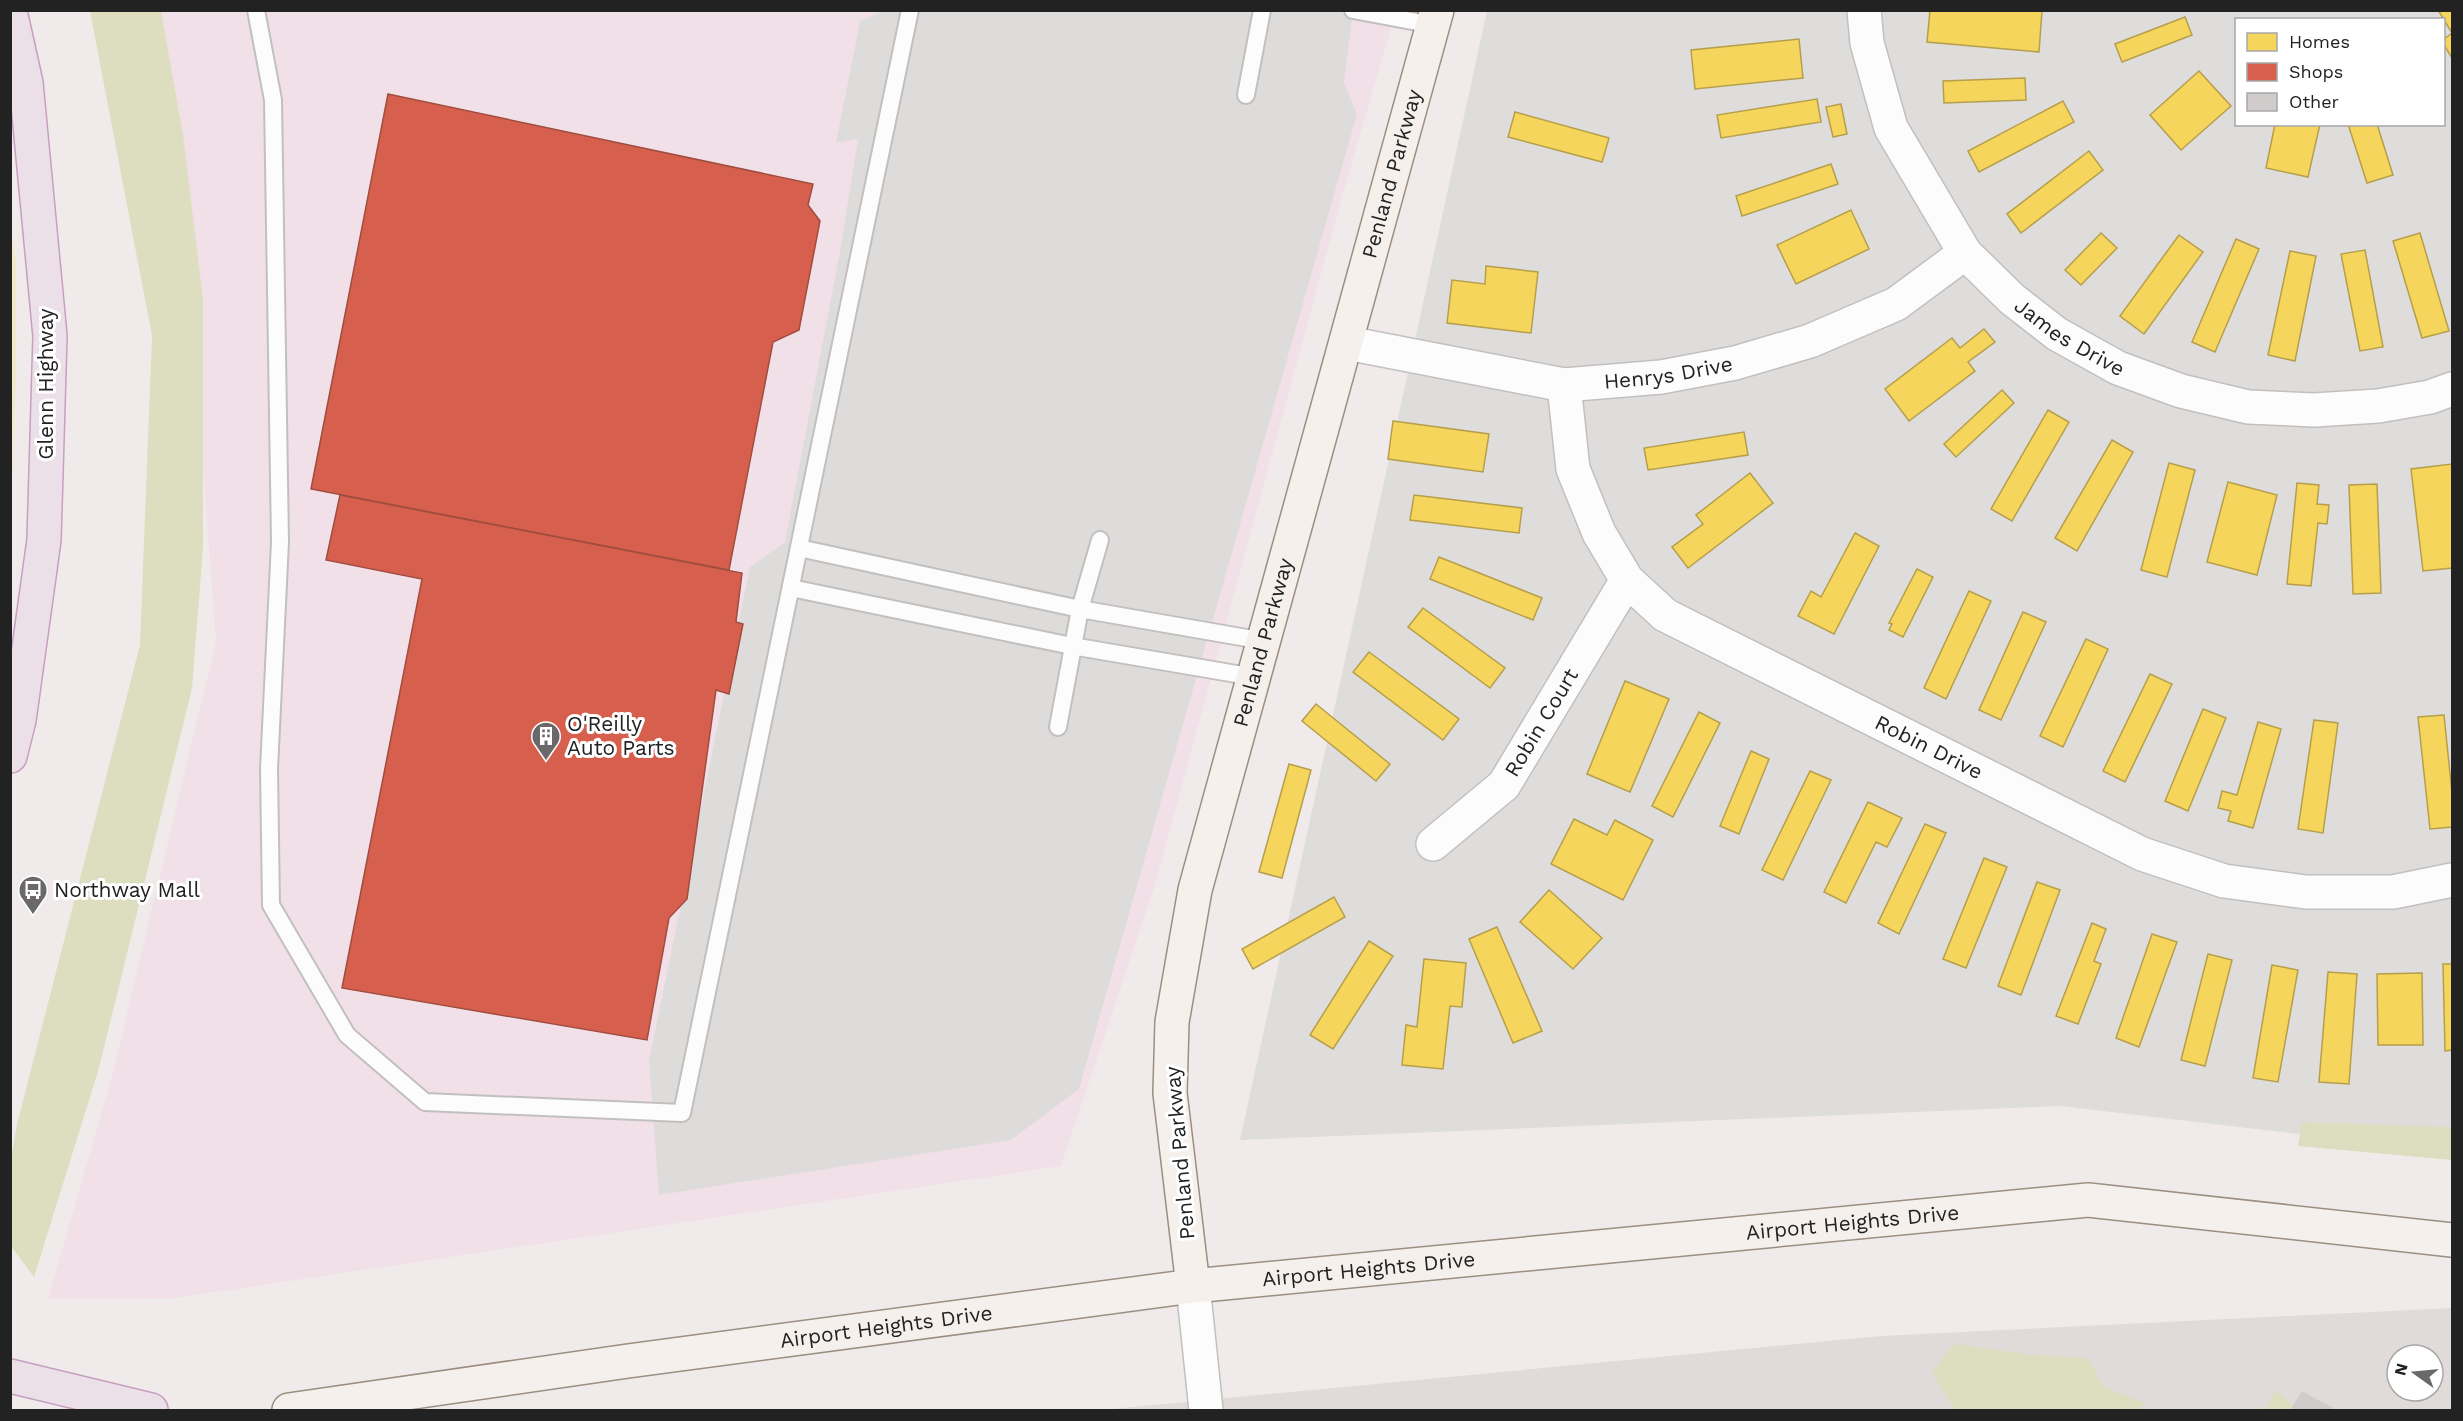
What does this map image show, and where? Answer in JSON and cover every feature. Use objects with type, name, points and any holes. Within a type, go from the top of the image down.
[{"type":"highway","name":"Glenn Highway","points":[[10,11],[26,83],[50,336],[44,540],[19,720],[10,756]]},
{"type":"highway","points":[[10,1376],[151,1410]]},
{"type":"street","name":"James Drive","points":[[1864,10],[1867,43],[1891,128],[1965,253],[2012,299],[2057,334],[2118,368],[2181,391],[2248,407],[2314,410],[2378,406],[2430,397],[2452,389]]},
{"type":"street","name":"Penland Parkway","points":[[1192,1286],[1170,1093],[1172,1022],[1195,890],[1435,18]]},
{"type":"street","name":"Henrys Drive","points":[[1347,343],[1564,385],[1662,377],[1735,363],[1810,341],[1896,304],[1965,253]]},
{"type":"street","name":"Robin Drive","points":[[1564,385],[1573,469],[1599,533],[1628,580],[1665,615],[2142,854],[2224,881],[2306,892],[2393,892],[2452,880]]},
{"type":"street","name":"Robin Court","points":[[1433,844],[1504,785],[1628,580]]},
{"type":"street","name":"Airport Heights Drive","points":[[289,1410],[628,1361],[1192,1286],[2088,1200],[2452,1240]]},
{"type":"street","points":[[1192,1286],[1206,1410]]},
{"type":"lane","points":[[256,10],[273,100],[280,542],[269,769],[271,905],[347,1035],[425,1102],[682,1113],[910,10]]},
{"type":"lane","points":[[1246,95],[1262,10]]},
{"type":"lane","points":[[1353,10],[1435,18]]},
{"type":"lane","points":[[1058,728],[1080,609],[1100,540]]},
{"type":"lane","points":[[799,548],[1080,609],[1264,641]]},
{"type":"lane","points":[[791,588],[1072,646],[1254,677]]},
{"type":"shaded area","points":[[880,10],[1353,11],[1344,83],[1357,114],[1079,1089],[1011,1140],[659,1195],[649,1061],[750,567],[785,542],[840,251],[858,139],[836,143],[860,21],[879,13]]},
{"type":"shaded area","name":"Northway Mall","points":[[139,11],[1396,11],[1340,204],[1155,885],[1061,1166],[175,1298],[48,1299],[111,1080],[216,641],[190,296]]},
{"type":"shaded area","points":[[1487,11],[2452,11],[2452,1152],[2060,1106],[1240,1140]]},
{"type":"shaded area","points":[[11,232],[16,261],[16,376],[11,515]]},
{"type":"shaded area","points":[[2452,1308],[2452,1410],[1101,1410],[1881,1336]]},
{"type":"green space","points":[[90,11],[161,11],[183,135],[203,299],[203,548],[192,688],[99,1068],[34,1277],[11,1246],[11,1160],[17,1124],[140,645],[152,336]]},
{"type":"green space","points":[[2302,1122],[2452,1127],[2452,1160],[2298,1146]]},
{"type":"green space","points":[[1954,1344],[2032,1355],[2088,1358],[2104,1387],[2144,1403],[2141,1410],[1955,1410],[1932,1373]]},
{"type":"green space","points":[[2276,1390],[2294,1406],[2291,1410],[2264,1410]]},
{"type":"building: Homes","points":[[1930,10],[2042,11],[2039,52],[1927,42]]},
{"type":"building: Homes","points":[[2438,10],[2452,10],[2452,33],[2445,18]]},
{"type":"building: Homes","points":[[2185,17],[2192,35],[2122,62],[2115,44]]},
{"type":"building: Homes","points":[[2452,33],[2452,58],[2445,47],[2445,38]]},
{"type":"building: Homes","points":[[1799,39],[1803,78],[1695,89],[1691,50]]},
{"type":"building: Homes","points":[[2199,71],[2231,106],[2181,150],[2150,115]]},
{"type":"building: Homes","points":[[2025,78],[2026,100],[1944,103],[1943,81]]},
{"type":"building: Homes","points":[[1817,99],[1821,122],[1721,138],[1717,115]]},
{"type":"building: Homes","points":[[2063,101],[2074,122],[1979,172],[1968,151]]},
{"type":"building: Homes","points":[[1841,104],[1847,134],[1833,137],[1826,107]]},
{"type":"building: Homes","points":[[1515,112],[1609,138],[1602,162],[1508,137]]},
{"type":"building: Homes","points":[[2275,126],[2320,126],[2308,177],[2266,168]]},
{"type":"building: Homes","points":[[2349,126],[2378,126],[2393,175],[2367,183]]},
{"type":"building: Homes","points":[[2089,151],[2103,170],[2021,233],[2007,214]]},
{"type":"building: Homes","points":[[1831,164],[1838,184],[1742,216],[1736,196]]},
{"type":"building: Homes","points":[[1851,210],[1869,249],[1796,284],[1777,245]]},
{"type":"building: Homes","points":[[2101,233],[2117,248],[2081,285],[2065,270]]},
{"type":"building: Homes","points":[[2420,233],[2449,331],[2422,338],[2393,241]]},
{"type":"building: Homes","points":[[2179,235],[2203,252],[2144,334],[2120,316]]},
{"type":"building: Homes","points":[[2236,239],[2259,249],[2215,352],[2192,342]]},
{"type":"building: Homes","points":[[2365,250],[2383,347],[2360,351],[2341,254]]},
{"type":"building: Homes","points":[[2290,251],[2316,256],[2295,361],[2268,355]]},
{"type":"building: Homes","points":[[1486,266],[1538,272],[1531,333],[1447,323],[1452,280],[1485,284]]},
{"type":"building: Homes","points":[[1984,329],[1995,342],[1968,362],[1975,371],[1909,421],[1885,389],[1952,338],[1960,348]]},
{"type":"building: Homes","points":[[2002,390],[2014,403],[1956,457],[1944,444]]},
{"type":"building: Homes","points":[[2048,410],[2069,422],[2012,521],[1991,509]]},
{"type":"building: Homes","points":[[1393,421],[1489,434],[1483,472],[1388,459]]},
{"type":"building: Homes","points":[[1744,432],[1748,455],[1648,470],[1644,448]]},
{"type":"building: Homes","points":[[2112,440],[2133,452],[2077,551],[2055,538]]},
{"type":"building: Homes","points":[[2169,463],[2195,470],[2167,577],[2141,570]]},
{"type":"building: Homes","points":[[2452,464],[2452,568],[2423,571],[2411,469]]},
{"type":"building: Homes","points":[[1750,473],[1773,503],[1688,568],[1672,547],[1703,524],[1696,515]]},
{"type":"building: Homes","points":[[2228,482],[2277,495],[2257,575],[2207,562]]},
{"type":"building: Homes","points":[[2297,483],[2319,485],[2317,504],[2329,505],[2327,524],[2318,523],[2311,586],[2287,584]]},
{"type":"building: Homes","points":[[2377,484],[2381,593],[2353,594],[2349,485]]},
{"type":"building: Homes","points":[[1414,495],[1522,508],[1519,533],[1410,520]]},
{"type":"building: Homes","points":[[1855,533],[1879,546],[1834,634],[1798,616],[1811,591],[1821,597]]},
{"type":"building: Homes","points":[[1439,557],[1542,598],[1533,620],[1430,579]]},
{"type":"building: Homes","points":[[1917,569],[1933,577],[1903,637],[1889,630],[1892,624],[1889,623]]},
{"type":"building: Homes","points":[[1969,591],[1991,601],[1946,699],[1924,688]]},
{"type":"building: Homes","points":[[1423,608],[1505,668],[1490,688],[1408,627]]},
{"type":"building: Homes","points":[[2023,612],[2046,622],[2001,720],[1979,710]]},
{"type":"building: Homes","points":[[2086,639],[2108,649],[2063,747],[2040,736]]},
{"type":"building: Homes","points":[[1369,652],[1459,719],[1443,740],[1353,672]]},
{"type":"building: Homes","points":[[2150,674],[2172,684],[2125,782],[2103,771]]},
{"type":"building: Homes","points":[[1625,681],[1669,699],[1630,792],[1587,774]]},
{"type":"building: Homes","points":[[1316,704],[1390,764],[1376,781],[1302,721]]},
{"type":"building: Homes","points":[[2203,709],[2226,718],[2188,811],[2165,801]]},
{"type":"building: Homes","points":[[1699,712],[1720,723],[1673,817],[1652,806]]},
{"type":"building: Homes","points":[[2444,715],[2452,793],[2452,827],[2430,829],[2418,717]]},
{"type":"building: Homes","points":[[2314,720],[2338,723],[2323,833],[2298,829]]},
{"type":"building: Homes","points":[[2258,722],[2281,729],[2253,828],[2228,821],[2231,811],[2218,808],[2222,791],[2237,795]]},
{"type":"building: Homes","points":[[1751,751],[1769,759],[1739,834],[1720,826]]},
{"type":"building: Homes","points":[[1289,764],[1311,770],[1282,878],[1259,872]]},
{"type":"building: Homes","points":[[1810,771],[1831,780],[1783,880],[1762,870]]},
{"type":"building: Homes","points":[[1868,802],[1902,818],[1887,847],[1876,842],[1846,903],[1824,892]]},
{"type":"building: Homes","points":[[1574,819],[1607,835],[1615,820],[1653,840],[1623,900],[1551,864]]},
{"type":"building: Homes","points":[[1925,824],[1946,833],[1899,934],[1878,923]]},
{"type":"building: Homes","points":[[1984,858],[2007,867],[1966,968],[1943,959]]},
{"type":"building: Homes","points":[[2037,882],[2060,890],[2021,995],[1998,986]]},
{"type":"building: Homes","points":[[1549,890],[1602,938],[1573,969],[1520,922]]},
{"type":"building: Homes","points":[[1334,897],[1345,917],[1253,969],[1242,949]]},
{"type":"building: Homes","points":[[2092,923],[2106,929],[2094,961],[2101,964],[2078,1024],[2056,1016]]},
{"type":"building: Homes","points":[[1497,927],[1542,1031],[1513,1043],[1469,939]]},
{"type":"building: Homes","points":[[2152,934],[2177,942],[2139,1047],[2116,1038]]},
{"type":"building: Homes","points":[[1369,941],[1393,956],[1333,1049],[1310,1035]]},
{"type":"building: Homes","points":[[2208,954],[2232,960],[2205,1066],[2181,1060]]},
{"type":"building: Homes","points":[[1424,959],[1466,963],[1462,1007],[1450,1006],[1443,1069],[1402,1065],[1406,1025],[1417,1027]]},
{"type":"building: Homes","points":[[2443,964],[2452,964],[2452,1050],[2445,1051]]},
{"type":"building: Homes","points":[[2272,965],[2298,970],[2278,1082],[2253,1078]]},
{"type":"building: Homes","points":[[2328,972],[2357,974],[2349,1084],[2319,1082]]},
{"type":"building: Homes","points":[[2422,973],[2423,1045],[2378,1045],[2377,974]]},
{"type":"building: Shops","points":[[388,94],[813,184],[808,205],[820,221],[799,330],[773,342],[729,570],[311,489]]},
{"type":"building: Shops","name":"O'Reilly Auto Parts","points":[[340,495],[742,573],[736,622],[743,624],[729,694],[716,690],[687,899],[669,918],[647,1040],[342,988],[422,579],[326,560]]},
{"type":"building: Other","points":[[2302,1392],[2335,1410],[2291,1410]]},
{"type":"place","name":"O'Reilly Auto Parts","points":[[546,762]]},
{"type":"place","name":"Northway Mall","points":[[33,916]]}]
